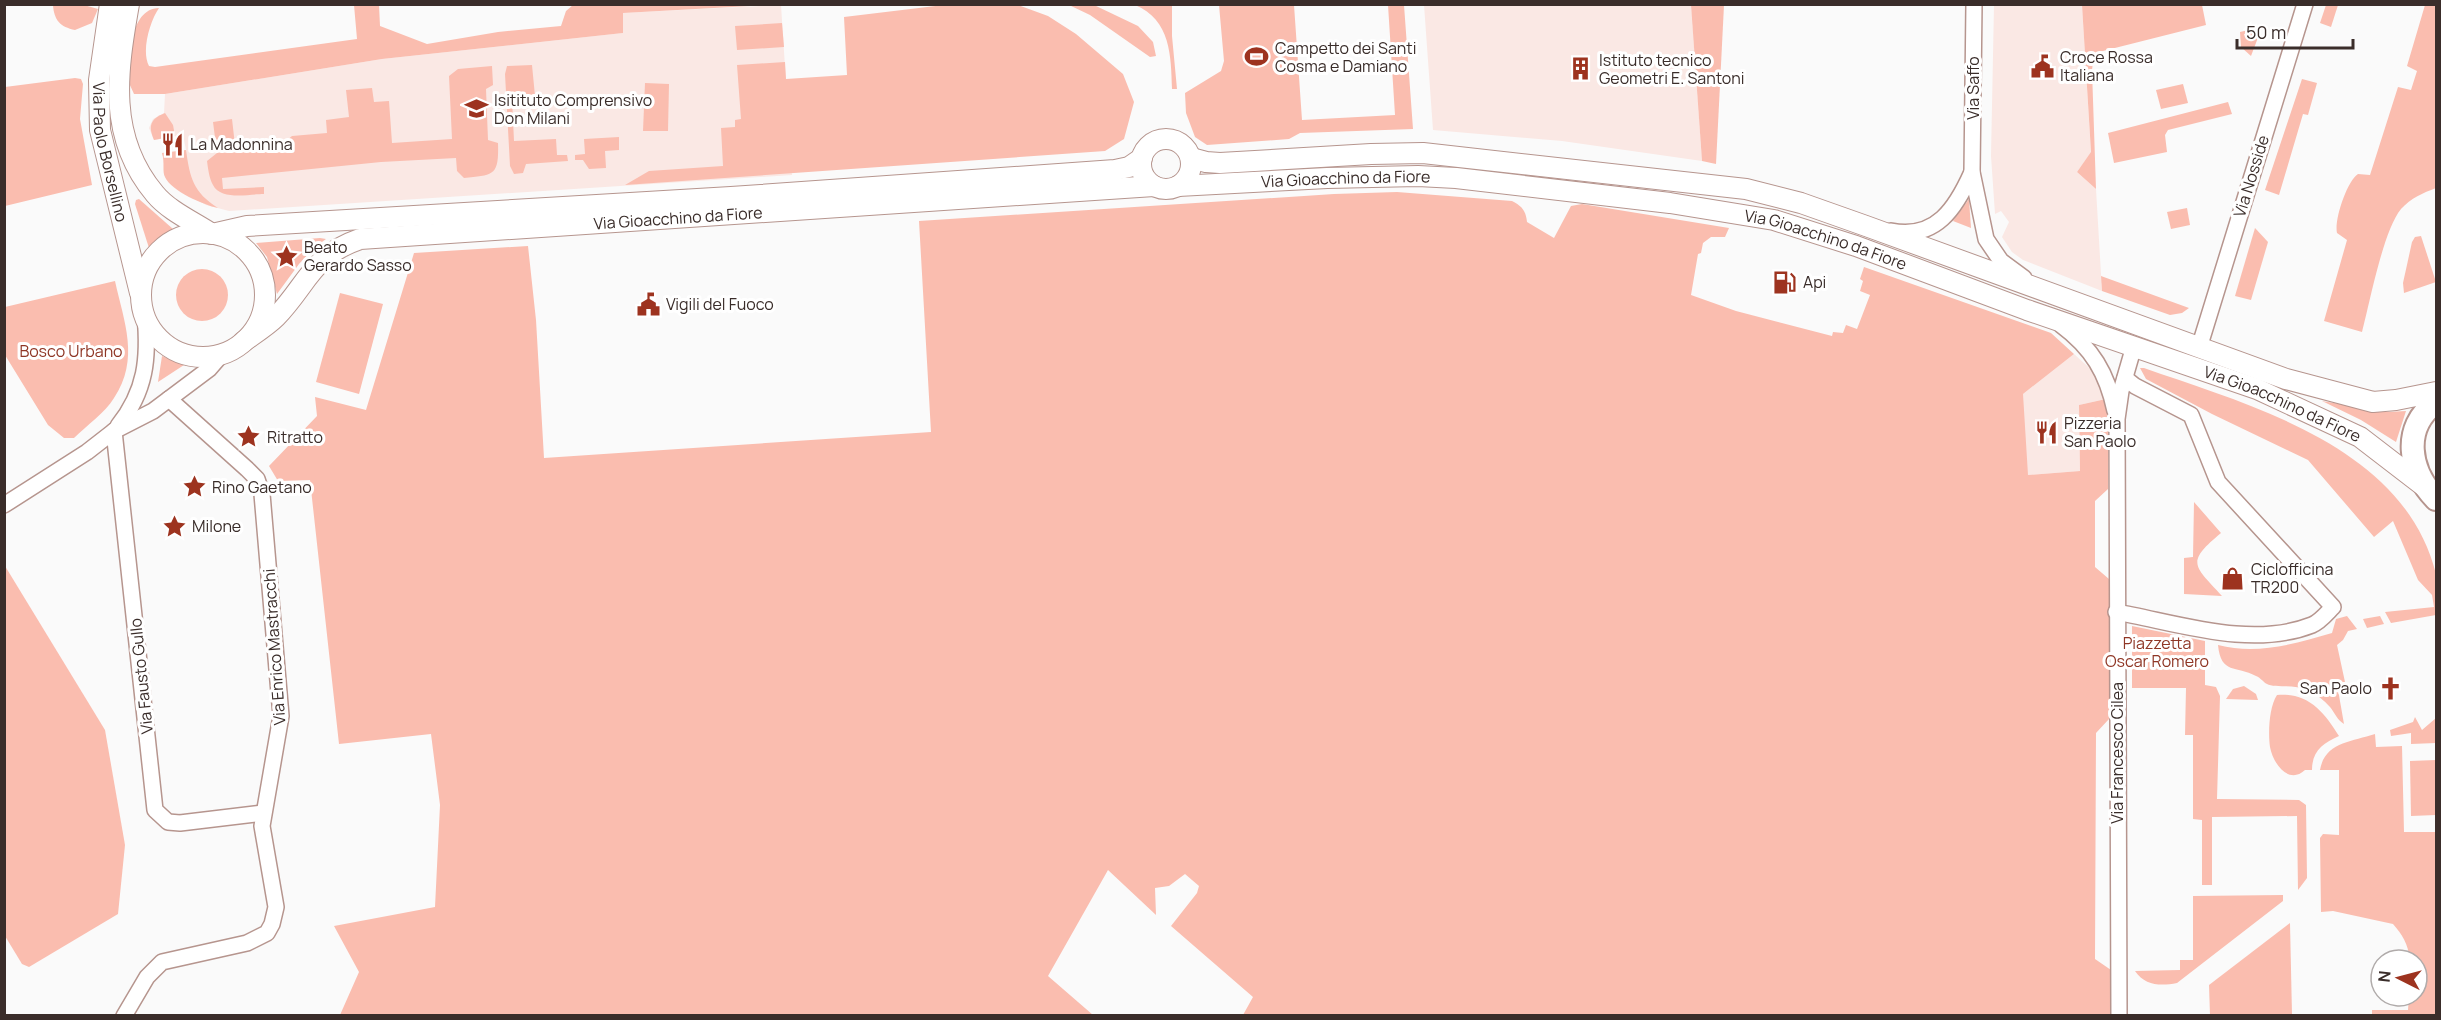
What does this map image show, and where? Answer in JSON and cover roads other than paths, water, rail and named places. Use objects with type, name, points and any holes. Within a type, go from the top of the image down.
[{"type":"main road","points":[[2436,402],[2420,420],[2414,437],[2413,454],[2416,472],[2431,493],[2436,509]]},
{"type":"street","name":"Via Paolo Borsellino","points":[[110,4],[99,80],[100,130],[143,307]]},
{"type":"street","name":"Via Paolo Borsellino","points":[[129,4],[120,53],[118,106],[132,157],[156,195],[212,234]]},
{"type":"street","name":"Via Saffo","points":[[1972,172],[1974,4]]},
{"type":"street","name":"Via Nosside","points":[[2199,348],[2305,4]]},
{"type":"street","points":[[1167,139],[1182,144],[1191,158],[1189,174],[1178,186],[1162,189],[1154,186],[1143,174],[1142,158],[1151,144],[1167,139]]},
{"type":"street","name":"Via Gioacchino da Fiore","points":[[1191,158],[1220,163],[1423,153],[1746,189],[1801,203],[2286,379],[2373,402],[2436,392]]},
{"type":"street","name":"Via Gioacchino da Fiore","points":[[212,234],[247,226],[732,197],[1115,170],[1129,167],[1142,158]]},
{"type":"street","points":[[1866,226],[1904,234],[1929,228],[1941,222],[1963,192],[1972,172]]},
{"type":"street","points":[[1972,172],[1986,238],[2001,261],[2016,274],[2057,295]]},
{"type":"street","name":"Via Gioacchino da Fiore","points":[[1178,186],[1418,176],[1560,190],[1752,215],[1810,230],[2051,318],[2257,389],[2361,437],[2431,493]]},
{"type":"street","name":"Via Gioacchino da Fiore","points":[[243,342],[276,317],[311,270],[329,253],[360,239],[1154,186]]},
{"type":"street","points":[[114,431],[128,414],[143,378],[148,350],[143,307],[146,272],[162,249],[185,236],[212,234],[234,242],[252,257],[265,290],[262,313],[251,334],[243,342],[222,354],[209,357],[182,353],[159,338],[143,307]]},
{"type":"street","points":[[2051,318],[2080,339],[2094,357],[2108,382],[2117,419]]},
{"type":"street","points":[[2117,419],[2134,346]]},
{"type":"street","points":[[4,505],[87,452],[114,431],[153,411],[209,369],[222,354]]},
{"type":"street","points":[[2116,612],[2228,633],[2272,634],[2314,625],[2333,607],[2218,482],[2191,415],[2135,386],[2125,378]]},
{"type":"street","name":"Via Enrico Mastracchi","points":[[124,1016],[147,977],[162,962],[248,943],[267,933],[276,908],[263,840],[263,813],[281,716],[262,494],[257,479],[248,469],[169,399]]},
{"type":"street","name":"Via Francesco Cilea","points":[[2117,419],[2119,1016]]},
{"type":"street","name":"Via Fausto Gullo","points":[[114,431],[155,810],[168,822],[180,823],[263,813]]},
{"type":"place","name":"Campetto dei Santi Cosma e Damiano","points":[[1257,57]]},
{"type":"place","name":"Croce Rossa Italiana","points":[[2042,66]]},
{"type":"place","name":"Istituto tecnico Geometri E. Santoni","points":[[1581,69]]},
{"type":"place","name":"Isitituto Comprensivo Don Milani","points":[[476,109]]},
{"type":"place","name":"La Madonnina","points":[[172,144]]},
{"type":"place","name":"Beato Gerardo Sasso","points":[[286,256]]},
{"type":"place","name":"Api","points":[[1785,282]]},
{"type":"place","name":"Vigili del Fuoco","points":[[648,304]]},
{"type":"place","name":"Pizzeria San Paolo","points":[[2046,432]]},
{"type":"place","name":"Ritratto","points":[[249,437]]},
{"type":"place","name":"Rino Gaetano","points":[[194,487]]},
{"type":"place","name":"Milone","points":[[174,526]]},
{"type":"place","name":"Ciclofficina TR200","points":[[2233,578]]},
{"type":"place","name":"San Paolo","points":[[2390,688]]},
{"type":"park label","name":"Bosco Urbano","points":[[71,351]]},
{"type":"park label","name":"Piazzetta Oscar Romero","points":[[2157,652]]}]
